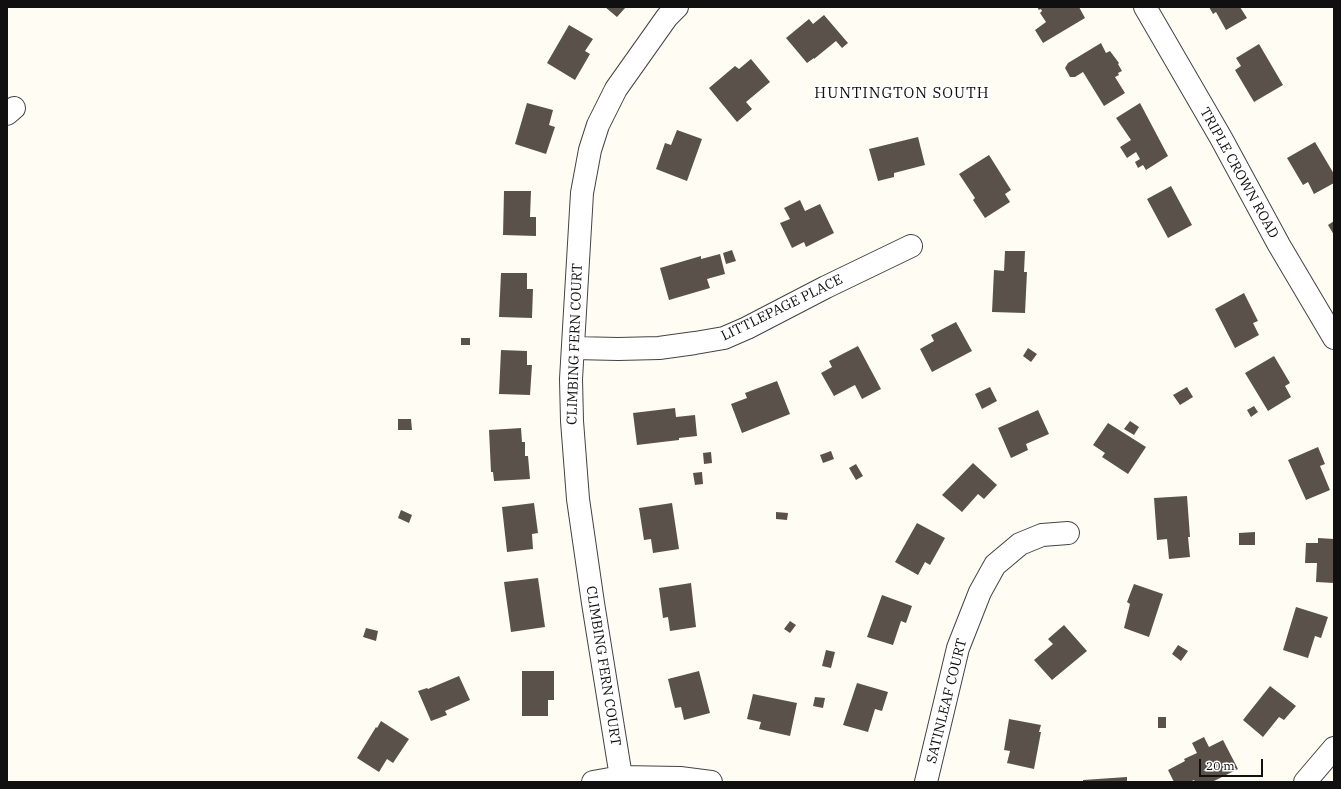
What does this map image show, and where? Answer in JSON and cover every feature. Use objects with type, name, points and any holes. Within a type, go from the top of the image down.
[{"type":"street","name":"CLIMBING FERN COURT","points":[[621,777],[578,499],[572,421],[571,379],[582,193],[590,150],[598,125],[616,89],[667,17],[677,7]]},
{"type":"street","name":"TRIPLE CROWN ROAD","points":[[1145,7],[1221,138],[1279,245],[1334,338]]},
{"type":"street","name":"LITTLEPAGE PLACE","points":[[574,348],[659,348],[724,338],[912,246]]},
{"type":"street","name":"SATINLEAF COURT","points":[[926,782],[958,648],[980,592],[995,565],[1020,544],[1042,535],[1068,533]]},
{"type":"street","points":[[1305,782],[1334,748]]},
{"type":"street","points":[[594,782],[621,777],[680,778],[711,782]]},
{"type":"building","points":[[605,7],[626,7],[617,17]]},
{"type":"building","points":[[1037,7],[1079,7],[1085,18],[1043,43],[1035,30],[1046,22],[1040,13],[1042,11],[1041,9],[1039,10]]},
{"type":"building","points":[[1209,7],[1240,7],[1247,18],[1226,30],[1216,12],[1213,14]]},
{"type":"building","points":[[824,15],[848,43],[842,48],[836,41],[807,63],[786,38],[809,19],[813,24]]},
{"type":"building","points":[[569,25],[593,39],[585,51],[590,54],[575,80],[547,63]]},
{"type":"building","points":[[1101,43],[1106,53],[1110,51],[1119,63],[1118,64],[1122,71],[1115,77],[1125,93],[1104,106],[1083,72],[1075,77],[1070,77],[1065,68],[1068,63]]},
{"type":"building","points":[[1259,44],[1283,85],[1254,102],[1235,70],[1241,66],[1236,58]]},
{"type":"building","points":[[751,59],[770,82],[746,102],[752,109],[737,122],[709,88],[735,66],[739,69]]},
{"type":"building","points":[[527,103],[553,110],[549,125],[555,127],[546,154],[515,144]]},
{"type":"building","points":[[1140,103],[1168,156],[1146,170],[1143,165],[1138,168],[1135,162],[1140,159],[1136,152],[1127,158],[1120,147],[1131,140],[1116,118]]},
{"type":"building","points":[[677,130],[702,139],[687,181],[656,169],[665,143],[671,145]]},
{"type":"building","points":[[918,137],[925,165],[894,173],[894,177],[878,181],[869,149]]},
{"type":"building","points":[[1315,142],[1334,174],[1334,183],[1314,194],[1308,182],[1303,185],[1287,158]]},
{"type":"building","points":[[989,155],[1011,190],[1005,194],[1010,202],[985,218],[973,200],[975,198],[959,174]]},
{"type":"building","points":[[1171,186],[1192,225],[1168,238],[1147,199]]},
{"type":"building","points":[[504,191],[531,191],[530,217],[536,217],[536,236],[503,235]]},
{"type":"building","points":[[800,200],[805,211],[820,204],[834,233],[806,247],[804,242],[792,248],[780,223],[790,219],[784,208]]},
{"type":"building","points":[[1334,221],[1334,235],[1328,225]]},
{"type":"building","points":[[732,250],[736,261],[726,264],[723,253]]},
{"type":"building","points":[[1005,251],[1025,251],[1024,272],[1027,272],[1025,313],[992,312],[994,270],[1004,271]]},
{"type":"building","points":[[720,254],[725,274],[707,279],[710,288],[669,300],[660,268],[701,256],[701,259]]},
{"type":"building","points":[[501,273],[527,273],[527,289],[533,289],[532,318],[499,317]]},
{"type":"building","points":[[1244,293],[1258,321],[1253,323],[1259,335],[1235,348],[1215,309]]},
{"type":"building","points":[[956,322],[972,351],[932,372],[920,349],[934,341],[931,335]]},
{"type":"building","points":[[461,338],[470,338],[470,345],[461,345]]},
{"type":"building","points":[[858,346],[881,389],[862,399],[855,385],[834,396],[821,373],[832,367],[829,361]]},
{"type":"building","points":[[1028,348],[1037,354],[1031,362],[1023,356]]},
{"type":"building","points":[[501,350],[527,351],[527,365],[532,365],[530,395],[499,394]]},
{"type":"building","points":[[1274,356],[1290,383],[1285,386],[1291,397],[1268,411],[1245,373]]},
{"type":"building","points":[[777,381],[790,414],[742,433],[731,404],[747,398],[745,393]]},
{"type":"building","points":[[990,387],[997,401],[982,409],[975,394]]},
{"type":"building","points":[[1187,387],[1193,397],[1180,405],[1173,395]]},
{"type":"building","points":[[1254,406],[1258,412],[1251,417],[1247,410]]},
{"type":"building","points":[[675,408],[676,417],[695,415],[697,436],[679,438],[679,440],[637,445],[633,413]]},
{"type":"building","points":[[1038,410],[1049,434],[1026,444],[1028,450],[1011,458],[998,428]]},
{"type":"building","points":[[398,419],[411,419],[412,430],[398,430]]},
{"type":"building","points":[[1130,421],[1139,427],[1134,435],[1124,429]]},
{"type":"building","points":[[1108,423],[1146,447],[1128,474],[1102,457],[1105,453],[1093,445]]},
{"type":"building","points":[[521,428],[522,442],[525,442],[525,456],[528,456],[530,479],[494,481],[493,472],[491,472],[489,430]]},
{"type":"building","points":[[1318,447],[1325,464],[1320,466],[1330,490],[1306,500],[1288,460]]},
{"type":"building","points":[[831,451],[834,459],[823,463],[820,455]]},
{"type":"building","points":[[711,452],[712,463],[704,464],[703,453]]},
{"type":"building","points":[[973,463],[997,485],[984,499],[978,494],[962,512],[942,495]]},
{"type":"building","points":[[856,464],[863,476],[856,480],[849,468]]},
{"type":"building","points":[[702,472],[703,484],[695,485],[693,473]]},
{"type":"building","points":[[1187,496],[1190,557],[1169,559],[1167,539],[1157,540],[1154,498]]},
{"type":"building","points":[[534,503],[538,533],[532,534],[533,549],[507,552],[502,507]]},
{"type":"building","points":[[672,503],[679,549],[653,553],[651,539],[644,540],[639,508]]},
{"type":"building","points":[[401,510],[412,515],[409,523],[398,518]]},
{"type":"building","points":[[776,512],[788,513],[787,520],[776,519]]},
{"type":"building","points":[[917,523],[945,538],[930,565],[925,562],[918,575],[895,562]]},
{"type":"building","points":[[1255,532],[1255,545],[1239,545],[1239,533]]},
{"type":"building","points":[[1318,538],[1334,539],[1334,583],[1316,582],[1317,563],[1305,563],[1306,543],[1318,543]]},
{"type":"building","points":[[538,578],[545,627],[511,632],[504,582]]},
{"type":"building","points":[[691,583],[696,627],[670,631],[668,617],[663,618],[659,588]]},
{"type":"building","points":[[1134,584],[1163,594],[1149,637],[1124,628],[1130,604],[1127,602]]},
{"type":"building","points":[[882,595],[912,606],[906,623],[901,621],[893,645],[867,637]]},
{"type":"building","points":[[1296,607],[1328,617],[1321,638],[1315,636],[1308,658],[1283,650]]},
{"type":"building","points":[[790,621],[796,625],[790,633],[784,629]]},
{"type":"building","points":[[1064,625],[1087,651],[1052,680],[1034,660],[1053,644],[1048,639]]},
{"type":"building","points":[[366,628],[378,631],[376,641],[363,637]]},
{"type":"building","points":[[1178,645],[1188,651],[1181,661],[1172,654]]},
{"type":"building","points":[[826,650],[835,652],[831,668],[822,666]]},
{"type":"building","points":[[522,671],[554,671],[554,700],[548,700],[548,716],[522,716]]},
{"type":"building","points":[[699,671],[710,713],[684,720],[681,707],[675,708],[668,679]]},
{"type":"building","points":[[459,676],[470,700],[445,711],[447,715],[431,721],[418,691],[428,689]]},
{"type":"building","points":[[857,683],[888,692],[882,711],[875,709],[868,732],[843,725]]},
{"type":"building","points":[[1270,686],[1296,706],[1284,720],[1279,717],[1263,737],[1243,720]]},
{"type":"building","points":[[753,694],[797,703],[790,736],[759,729],[761,722],[747,719]]},
{"type":"building","points":[[815,697],[825,698],[823,708],[813,706]]},
{"type":"building","points":[[1158,717],[1166,717],[1166,728],[1158,728]]},
{"type":"building","points":[[1009,719],[1041,725],[1034,769],[1007,763],[1010,751],[1004,750]]},
{"type":"building","points":[[381,721],[409,739],[393,763],[387,759],[379,772],[357,758]]},
{"type":"building","points":[[1204,737],[1209,747],[1223,740],[1238,769],[1212,782],[1195,782],[1194,780],[1190,782],[1174,782],[1168,770],[1185,761],[1184,759],[1197,753],[1192,743]]},
{"type":"building","points":[[1127,777],[1127,782],[1083,782],[1083,780]]},
{"type":"district","name":"HUNTINGTON SOUTH","points":[[902,94]]}]
